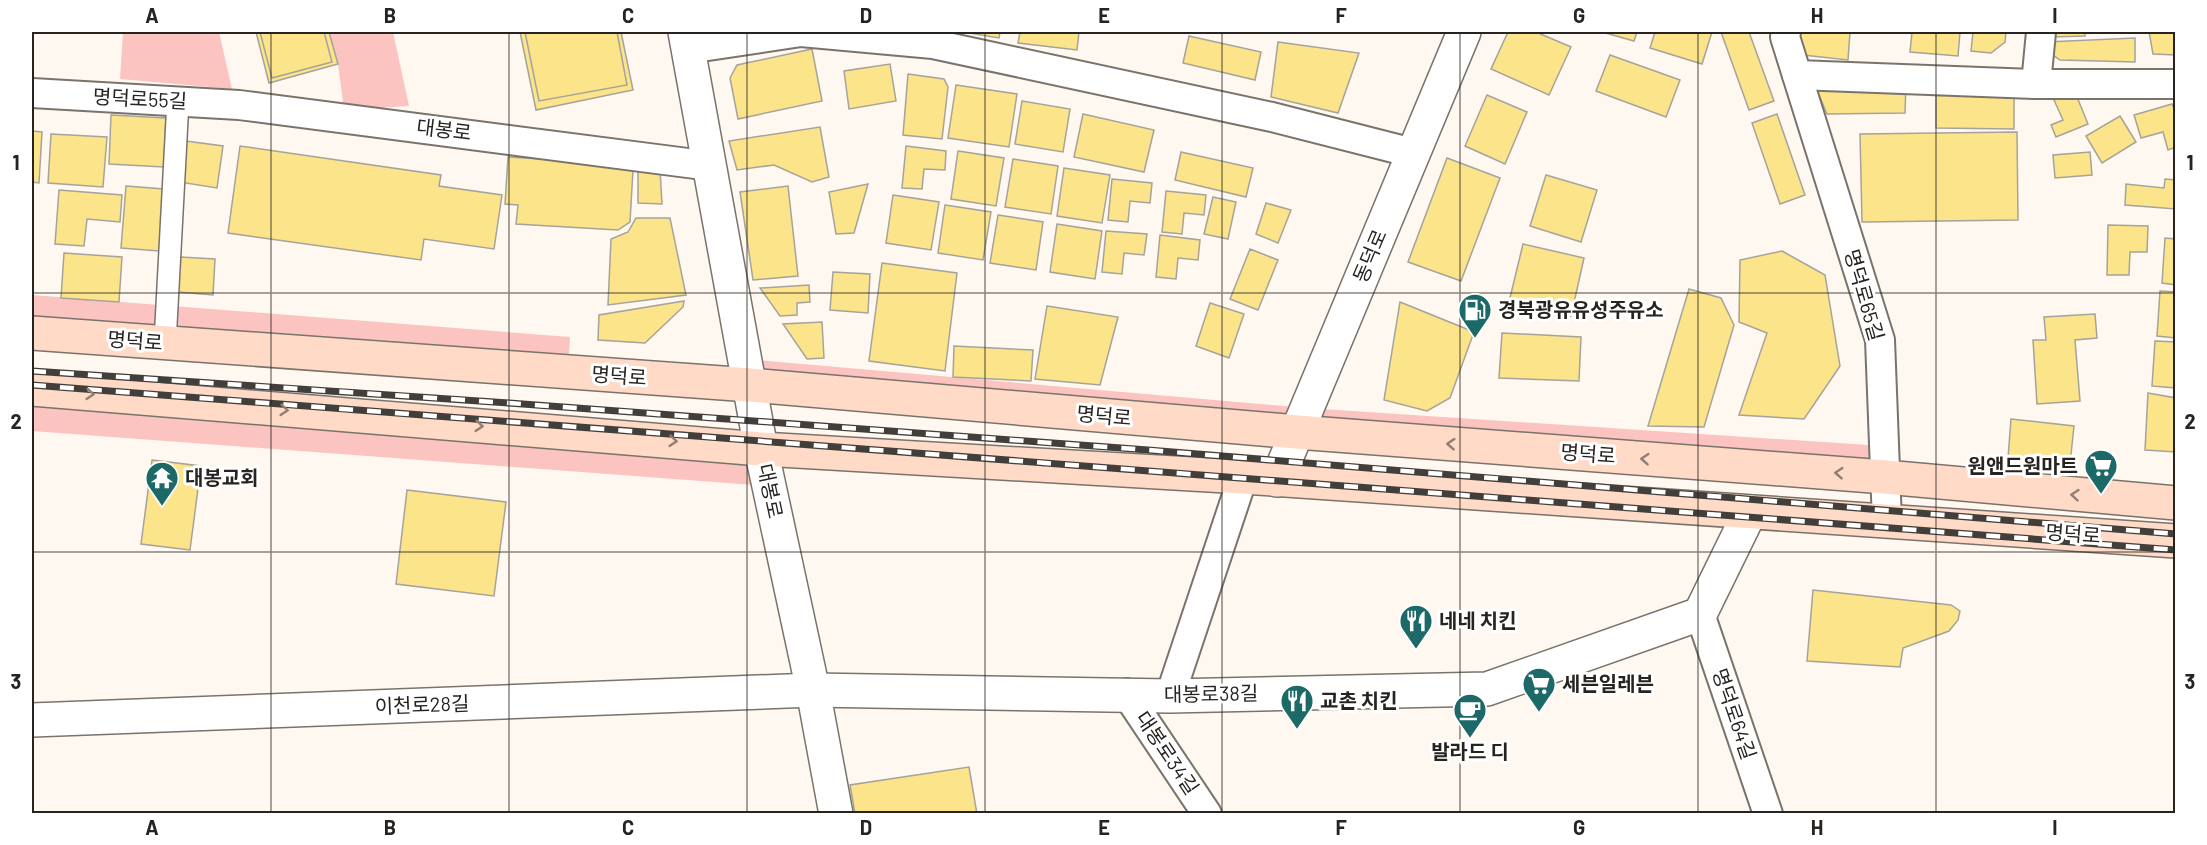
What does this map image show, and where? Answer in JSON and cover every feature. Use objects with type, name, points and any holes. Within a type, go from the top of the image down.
[{"type":"main road","name":"명덕로","points":[[32,333],[750,385],[1297,432],[1885,477],[2175,503]]},
{"type":"main road","name":"명덕로","points":[[32,389],[761,449],[1243,477],[2175,541]]},
{"type":"street","points":[[687,40],[801,32],[933,44],[1272,117],[1413,153]]},
{"type":"street","name":"동덕로","points":[[1277,480],[1464,32]]},
{"type":"street","name":"명덕로65길","points":[[1786,32],[1785,37],[1880,340],[1887,522]]},
{"type":"street","points":[[2036,84],[2041,32]]},
{"type":"street","name":"대봉로","points":[[687,40],[761,449],[813,690],[836,813]]},
{"type":"street","points":[[1797,75],[2036,84],[2175,84]]},
{"type":"street","name":"명덕로55길","points":[[32,93],[248,106]]},
{"type":"street","points":[[165,343],[178,102]]},
{"type":"street","name":"대봉로","points":[[248,106],[711,166]]},
{"type":"street","points":[[1170,696],[1243,477]]},
{"type":"street","points":[[1700,614],[1750,513]]},
{"type":"street","name":"대봉로38길","points":[[813,690],[1126,693],[1170,696],[1487,689],[1700,614]]},
{"type":"street","name":"명덕로64길","points":[[1700,614],[1768,813]]},
{"type":"street","name":"이천로28길","points":[[32,720],[813,690]]},
{"type":"street","name":"대봉로34길","points":[[1126,693],[1208,813]]},
{"type":"shaded area","points":[[123,32],[219,32],[232,89],[120,79]]},
{"type":"shaded area","points":[[329,32],[393,32],[409,106],[344,110],[338,64]]},
{"type":"shaded area","points":[[32,295],[570,337],[568,372],[32,333]]},
{"type":"shaded area","points":[[745,359],[1307,408],[1884,446],[1885,477],[750,385]]},
{"type":"shaded area","points":[[32,389],[761,449],[769,486],[32,431]]},
{"type":"building","points":[[256,32],[329,32],[338,64],[269,83]]},
{"type":"building","points":[[260,32],[324,32],[332,62],[272,78]]},
{"type":"building","points":[[520,32],[621,32],[633,90],[536,110]]},
{"type":"building","points":[[525,32],[617,32],[627,85],[539,101]]},
{"type":"building","points":[[963,32],[1000,32],[999,38]]},
{"type":"building","points":[[1020,32],[1079,32],[1077,50],[1018,43]]},
{"type":"building","points":[[1508,32],[1536,32],[1571,47],[1549,95],[1491,69]]},
{"type":"building","points":[[1602,32],[1637,32],[1634,41]]},
{"type":"building","points":[[1655,32],[1712,32],[1702,64],[1650,48]]},
{"type":"building","points":[[1721,32],[1749,32],[1774,101],[1749,110]]},
{"type":"building","points":[[1795,32],[1850,32],[1848,60],[1803,55]]},
{"type":"building","points":[[1912,32],[1960,32],[1958,56],[1910,52]]},
{"type":"building","points":[[1973,32],[2006,32],[2005,42],[1991,53],[1971,51]]},
{"type":"building","points":[[2052,32],[2085,32],[2085,36],[2052,37]]},
{"type":"building","points":[[2149,32],[2176,32],[2176,55],[2153,54]]},
{"type":"building","points":[[1189,36],[1261,52],[1255,80],[1183,63]]},
{"type":"building","points":[[2135,38],[2135,62],[2060,60],[2046,50],[2046,42]]},
{"type":"building","points":[[1278,42],[1359,53],[1338,113],[1271,97]]},
{"type":"building","points":[[812,49],[822,101],[738,119],[730,78],[737,65]]},
{"type":"building","points":[[1610,55],[1680,80],[1666,117],[1596,91]]},
{"type":"building","points":[[890,64],[896,101],[849,109],[844,71]]},
{"type":"building","points":[[908,74],[944,79],[948,87],[942,139],[903,135]]},
{"type":"building","points":[[1813,81],[1906,84],[1905,113],[1827,114]]},
{"type":"building","points":[[956,85],[1017,94],[1009,147],[948,138]]},
{"type":"building","points":[[1936,86],[2014,87],[2014,129],[1936,128]]},
{"type":"building","points":[[2075,92],[2088,124],[2056,137],[2051,125],[2063,120],[2054,100]]},
{"type":"building","points":[[1487,95],[1527,112],[1505,164],[1465,146]]},
{"type":"building","points":[[1022,101],[1070,109],[1063,152],[1015,144]]},
{"type":"building","points":[[2172,104],[2176,113],[2176,147],[2168,150],[2163,132],[2141,138],[2134,115]]},
{"type":"building","points":[[1083,114],[1154,130],[1144,172],[1074,157]]},
{"type":"building","points":[[1777,114],[1805,195],[1780,204],[1752,123]]},
{"type":"building","points":[[111,115],[166,118],[164,167],[109,164]]},
{"type":"building","points":[[2120,116],[2136,142],[2102,163],[2086,136]]},
{"type":"building","points":[[820,127],[829,177],[812,182],[774,165],[737,170],[729,141]]},
{"type":"building","points":[[32,131],[42,132],[39,183],[32,182]]},
{"type":"building","points":[[2017,132],[2018,220],[1862,222],[1860,134]]},
{"type":"building","points":[[51,134],[107,137],[103,187],[48,183]]},
{"type":"building","points":[[186,141],[223,146],[217,188],[179,182]]},
{"type":"building","points":[[240,146],[441,175],[439,186],[502,195],[494,249],[424,239],[421,260],[228,233]]},
{"type":"building","points":[[906,146],[946,151],[945,170],[924,169],[922,189],[902,188]]},
{"type":"building","points":[[958,151],[1004,158],[996,206],[951,199]]},
{"type":"building","points":[[1181,152],[1253,168],[1246,197],[1175,180]]},
{"type":"building","points":[[2090,152],[2092,175],[2055,178],[2053,155]]},
{"type":"building","points":[[508,157],[628,164],[628,170],[633,170],[630,222],[618,230],[516,224],[518,205],[505,204]]},
{"type":"building","points":[[1447,158],[1500,178],[1461,281],[1408,262]]},
{"type":"building","points":[[1013,159],[1058,166],[1051,214],[1005,207]]},
{"type":"building","points":[[638,164],[660,169],[662,204],[638,203]]},
{"type":"building","points":[[1064,168],[1110,175],[1102,223],[1057,216]]},
{"type":"building","points":[[1546,175],[1597,190],[1581,242],[1530,226]]},
{"type":"building","points":[[1112,179],[1152,183],[1150,203],[1130,201],[1128,222],[1108,220]]},
{"type":"building","points":[[2165,179],[2176,180],[2176,209],[2125,205],[2126,184],[2164,188]]},
{"type":"building","points":[[868,184],[854,233],[836,234],[829,192]]},
{"type":"building","points":[[126,186],[164,189],[159,251],[121,248]]},
{"type":"building","points":[[788,186],[798,276],[753,280],[740,192]]},
{"type":"building","points":[[59,190],[122,195],[120,222],[87,219],[84,246],[55,244]]},
{"type":"building","points":[[1166,191],[1206,195],[1204,215],[1184,213],[1182,234],[1162,232]]},
{"type":"building","points":[[893,195],[939,202],[931,250],[886,243]]},
{"type":"building","points":[[1213,197],[1236,202],[1228,239],[1204,234]]},
{"type":"building","points":[[1266,203],[1291,210],[1278,243],[1256,234]]},
{"type":"building","points":[[945,205],[991,212],[983,260],[938,253]]},
{"type":"building","points":[[998,215],[1043,222],[1036,270],[990,263]]},
{"type":"building","points":[[636,218],[670,218],[686,295],[608,305],[611,239],[628,232]]},
{"type":"building","points":[[1057,224],[1102,231],[1095,279],[1050,272]]},
{"type":"building","points":[[2108,225],[2148,226],[2147,252],[2130,252],[2129,275],[2107,275]]},
{"type":"building","points":[[1106,231],[1147,234],[1144,255],[1124,253],[1122,274],[1102,272]]},
{"type":"building","points":[[1160,235],[1200,240],[1198,260],[1178,258],[1176,279],[1156,277]]},
{"type":"building","points":[[2165,238],[2176,239],[2176,285],[2162,283]]},
{"type":"building","points":[[1523,244],[1584,258],[1571,316],[1509,302]]},
{"type":"building","points":[[1250,249],[1278,260],[1258,310],[1230,299]]},
{"type":"building","points":[[1782,251],[1825,275],[1840,366],[1804,419],[1739,415],[1767,333],[1739,322],[1740,260]]},
{"type":"building","points":[[64,253],[122,257],[119,302],[61,298]]},
{"type":"building","points":[[180,257],[215,259],[213,295],[178,292]]},
{"type":"building","points":[[882,263],[957,273],[945,371],[869,361]]},
{"type":"building","points":[[833,272],[870,274],[868,313],[830,310]]},
{"type":"building","points":[[809,285],[810,302],[797,303],[797,315],[780,316],[760,288]]},
{"type":"building","points":[[1689,289],[1721,298],[1734,325],[1704,427],[1648,426]]},
{"type":"building","points":[[2160,291],[2176,292],[2176,338],[2157,336]]},
{"type":"building","points":[[684,301],[683,307],[645,343],[598,340],[599,315]]},
{"type":"building","points":[[1400,302],[1474,332],[1450,398],[1427,411],[1384,400]]},
{"type":"building","points":[[1210,303],[1244,314],[1229,358],[1196,346]]},
{"type":"building","points":[[1047,306],[1118,317],[1100,385],[1035,379]]},
{"type":"building","points":[[2095,314],[2097,338],[2075,340],[2080,401],[2037,404],[2033,340],[2046,340],[2044,317]]},
{"type":"building","points":[[822,322],[824,358],[807,359],[783,324]]},
{"type":"building","points":[[1502,333],[1581,337],[1579,381],[1499,378]]},
{"type":"building","points":[[2155,341],[2176,342],[2176,388],[2152,386]]},
{"type":"building","points":[[954,346],[1033,350],[1031,381],[953,377]]},
{"type":"building","points":[[2148,393],[2176,398],[2176,452],[2145,450]]},
{"type":"building","points":[[2011,419],[2074,426],[2070,464],[2008,458]]},
{"type":"building","points":[[152,460],[201,466],[190,550],[141,544]]},
{"type":"building","points":[[407,490],[506,502],[494,596],[396,584]]},
{"type":"building","points":[[1813,590],[1951,605],[1960,611],[1958,620],[1949,631],[1903,648],[1900,667],[1807,661]]},
{"type":"building","points":[[969,767],[977,814],[855,814],[850,785]]},
{"type":"railway","points":[[32,371],[1148,450],[2176,534]]},
{"type":"railway","points":[[32,385],[2176,550]]},
{"type":"place","name":"경북광유유성주유소","points":[[1475,339]]},
{"type":"place","name":"원앤드원마트","points":[[2101,495]]},
{"type":"place","name":"대봉교회","points":[[162,507]]},
{"type":"place","name":"네네 치킨","points":[[1416,650]]},
{"type":"place","name":"세븐일레븐","points":[[1539,713]]},
{"type":"place","name":"교촌 치킨","points":[[1297,730]]},
{"type":"place","name":"발라드 디","points":[[1470,739]]}]
